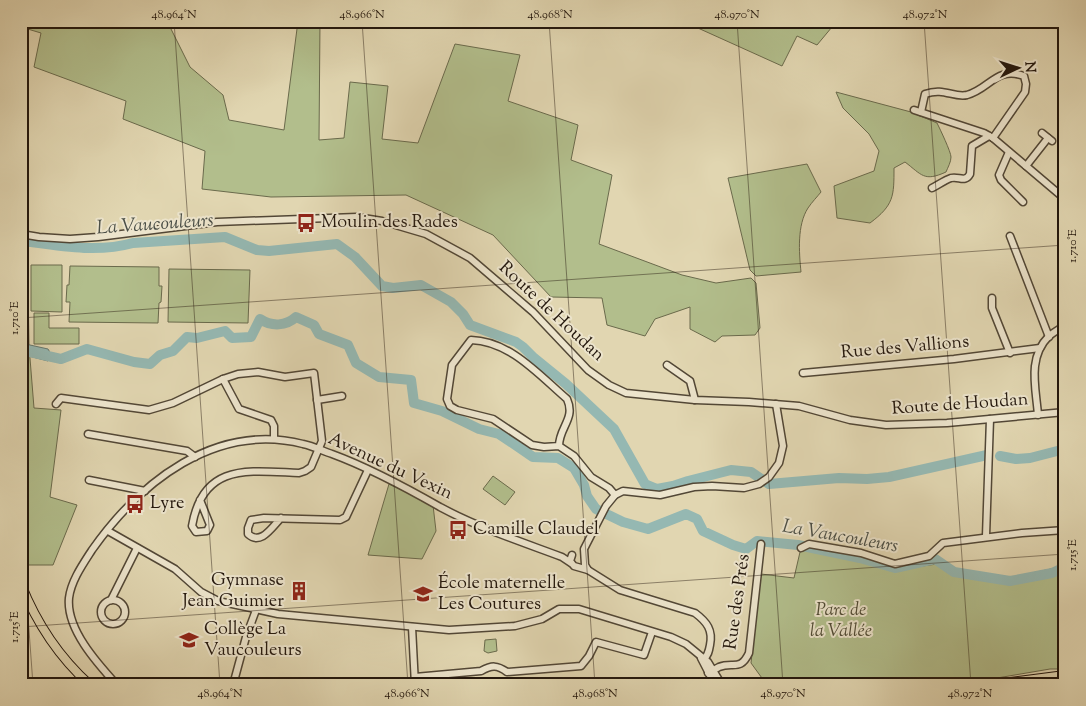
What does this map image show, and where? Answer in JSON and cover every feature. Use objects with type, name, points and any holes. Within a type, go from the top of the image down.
[{"type":"main road","points":[[21,584],[34,612],[51,641],[70,665],[90,685]]},
{"type":"main road","points":[[987,685],[1065,675]]},
{"type":"main road","points":[[1029,685],[1065,682]]},
{"type":"street","points":[[921,112],[925,94],[935,90],[965,96],[976,92],[1000,75],[1014,73],[1024,76],[1025,92],[991,137],[972,146],[970,174],[968,177],[963,179],[951,178],[932,188]]},
{"type":"street","points":[[914,110],[991,137],[1065,199]]},
{"type":"street","points":[[1026,166],[1047,137]]},
{"type":"street","points":[[1009,152],[999,175],[1001,180],[1023,202]]},
{"type":"street","name":"Route de Houdan","points":[[21,234],[70,239],[217,222],[357,218],[382,221],[426,234],[470,258],[555,333],[588,370],[609,385],[626,393],[694,400],[799,406],[850,420],[886,425],[947,423],[1065,412]]},
{"type":"street","points":[[1010,236],[1049,337]]},
{"type":"street","points":[[992,298],[992,308],[1010,353]]},
{"type":"street","points":[[1038,414],[1034,373],[1040,348],[1049,337],[1065,325]]},
{"type":"street","points":[[559,446],[544,447],[532,445],[493,419],[457,410],[450,406],[446,399],[452,365],[471,340],[480,341],[514,353],[567,398],[570,414],[559,440],[559,446],[574,456],[591,477],[610,488],[615,495]]},
{"type":"street","name":"Rue des Vallions","points":[[803,373],[1010,353],[1040,348]]},
{"type":"street","points":[[667,365],[690,381],[694,400]]},
{"type":"street","points":[[56,404],[61,398],[149,410],[173,403],[223,379],[238,374],[258,372],[285,377],[314,373],[322,441],[311,467],[298,473],[246,471],[232,473],[216,481],[200,500],[194,513],[192,526],[196,532],[207,531],[210,525],[200,500]]},
{"type":"street","points":[[223,379],[239,408],[271,420],[274,426],[274,439]]},
{"type":"street","points":[[317,400],[342,396]]},
{"type":"street","points":[[562,557],[575,554],[584,548],[606,506],[615,495],[623,491],[660,495],[694,487],[744,488],[759,484],[769,477],[779,463],[783,446],[776,404]]},
{"type":"street","points":[[986,536],[990,419]]},
{"type":"street","points":[[88,434],[187,451],[195,457]]},
{"type":"street","name":"Avenue du Vexin","points":[[117,685],[88,650],[73,624],[69,599],[76,579],[93,549],[113,522],[145,491],[203,452],[235,441],[274,439],[304,444],[318,449],[400,484],[455,514],[562,557],[578,568]]},
{"type":"street","points":[[281,518],[264,536],[258,539],[252,538],[248,534],[251,520],[281,518],[340,520],[346,517],[368,470]]},
{"type":"street","points":[[89,480],[145,491]]},
{"type":"street","points":[[801,548],[809,544],[861,553],[895,564],[929,556],[943,543],[1022,532],[1065,530]]},
{"type":"street","points":[[108,531],[175,569],[208,597],[218,601],[278,614],[333,621],[449,630],[515,626],[532,623],[559,609],[579,609],[670,637],[686,644],[702,658],[722,685]]},
{"type":"street","name":"Rue des Prés","points":[[711,672],[719,667],[736,666],[742,663],[749,653],[761,544]]},
{"type":"street","points":[[111,600],[137,548]]},
{"type":"street","points":[[584,548],[588,570]]},
{"type":"street","points":[[575,554],[585,560]]},
{"type":"street","points":[[571,563],[575,554]]},
{"type":"street","points":[[578,568],[582,567],[585,560]]},
{"type":"street","points":[[578,568],[588,570],[620,590],[695,613],[704,619],[710,627],[712,637],[710,648],[702,658]]},
{"type":"street","points":[[233,685],[246,637],[256,610]]},
{"type":"street","points":[[412,627],[415,685]]},
{"type":"street","points":[[415,677],[482,671],[490,666],[499,666],[507,672],[581,666],[585,663],[596,642],[644,655],[652,632]]},
{"type":"street","points":[[711,672],[715,685]]},
{"type":"green space","points":[[21,21],[167,21],[190,67],[223,95],[229,120],[284,130],[298,21],[320,21],[319,140],[344,138],[350,82],[388,86],[382,139],[418,143],[455,44],[520,55],[508,101],[578,125],[571,160],[612,175],[599,244],[682,275],[716,283],[751,278],[756,283],[760,328],[755,335],[722,336],[715,342],[690,329],[690,307],[655,319],[645,336],[607,325],[602,298],[551,297],[493,235],[406,195],[271,197],[202,189],[205,151],[123,119],[126,101],[34,67],[41,33],[21,27]]},
{"type":"green space","points":[[691,21],[837,21],[817,45],[797,36],[782,66],[689,24]]},
{"type":"green space","points":[[836,92],[911,112],[937,123],[951,154],[946,172],[928,177],[920,174],[905,162],[894,168],[893,193],[888,205],[878,217],[870,223],[837,218],[834,186],[874,171],[879,151],[869,134],[843,108]]},
{"type":"green space","points":[[807,164],[821,192],[804,215],[800,230],[801,272],[756,276],[750,270],[728,178]]},
{"type":"green space","points":[[21,229],[27,230],[29,346],[34,408],[61,410],[50,497],[77,505],[53,565],[21,565]]},
{"type":"green space","points":[[31,265],[62,265],[62,312],[31,311]]},
{"type":"green space","points":[[70,266],[159,267],[159,286],[162,286],[158,323],[69,322],[70,302],[66,302]]},
{"type":"green space","points":[[169,269],[250,270],[248,323],[168,322]]},
{"type":"green space","points":[[34,313],[49,313],[49,328],[79,328],[79,344],[34,344]]},
{"type":"green space","points":[[493,476],[515,492],[505,505],[483,489]]},
{"type":"green space","points":[[389,484],[433,505],[436,531],[422,559],[368,555]]},
{"type":"green space","name":"Parc de la Vallée","points":[[809,549],[901,569],[937,564],[955,575],[999,580],[1065,566],[1065,669],[1050,669],[956,685],[767,685],[751,663],[761,574],[794,578],[800,552]]},
{"type":"green space","points":[[496,639],[497,651],[488,653],[484,651],[485,640]]},
{"type":"water","points":[[21,343],[48,349],[51,354],[48,361],[21,354]]},
{"type":"waterway","name":"La Vaucouleurs","points":[[23,241],[106,248],[133,243],[225,237],[257,250],[269,251],[337,244],[355,257],[382,286],[393,288],[421,285],[451,302],[463,314],[470,325],[516,342],[523,347],[614,429],[645,484],[657,489],[731,470],[751,472],[769,484],[839,478],[867,479],[889,477],[987,455]]},
{"type":"waterway","name":"La Vaucouleurs","points":[[21,350],[61,359],[87,349],[134,362],[150,364],[160,355],[173,351],[187,337],[197,338],[225,331],[232,338],[251,337],[260,319],[269,323],[283,324],[296,317],[314,325],[319,334],[348,345],[356,363],[379,377],[411,380],[414,403],[442,411],[479,429],[499,434],[533,457],[558,458],[574,468],[584,485],[587,496],[596,509],[623,522],[648,529],[686,514],[697,519],[703,531],[746,549],[757,541],[798,545],[860,558],[895,568],[935,559],[954,572],[1010,581],[1052,573],[1065,567]]},
{"type":"waterway","name":"La Vaucouleurs","points":[[1000,456],[1016,459],[1030,458],[1065,449]]},
{"type":"waterway","points":[[744,559],[746,549]]},
{"type":"place","name":"Moulin des Rades","points":[[306,223]]},
{"type":"place","name":"Lyre","points":[[135,504]]},
{"type":"place","name":"Camille Claudel","points":[[458,530]]},
{"type":"place","name":"Gymnase Jean Guimier","points":[[299,591]]},
{"type":"place","name":"École maternelle Les Coutures","points":[[423,594]]},
{"type":"place","name":"Collège La Vaucouleurs","points":[[189,640]]}]
